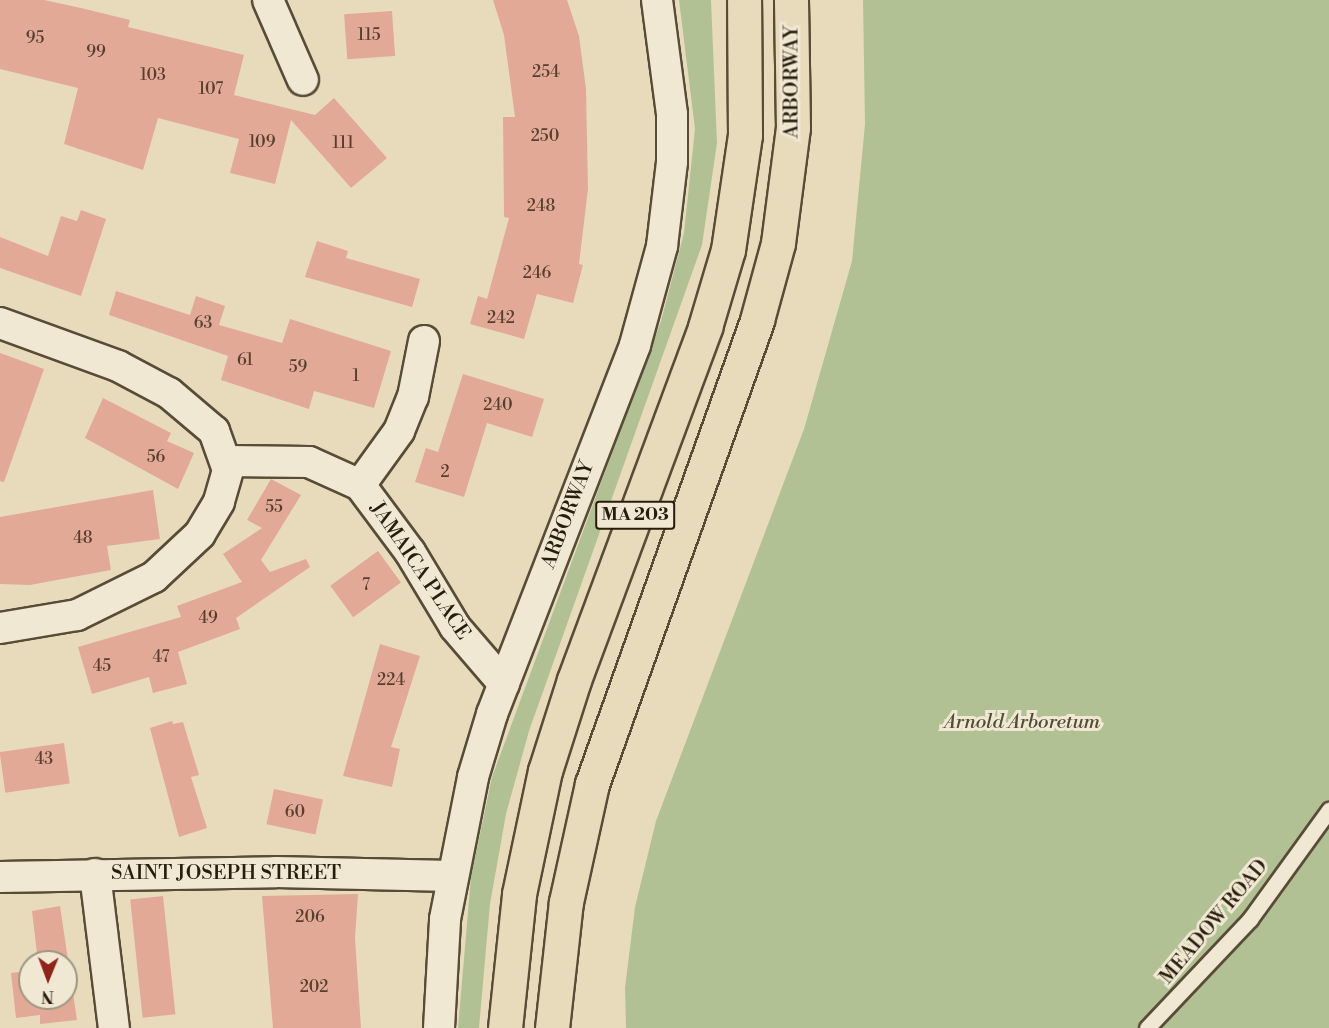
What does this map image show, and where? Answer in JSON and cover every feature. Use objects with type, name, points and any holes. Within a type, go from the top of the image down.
[{"type":"highway","name":"MA 203","points":[[505,1028],[522,873],[545,771],[574,680],[705,327],[728,250],[745,135],[744,0]]},
{"type":"highway","name":"ARBORWAY","points":[[552,1028],[566,902],[592,784],[622,687],[757,320],[778,243],[794,128],[791,0]]},
{"type":"street","points":[[268,0],[303,80]]},
{"type":"street","name":"ARBORWAY","points":[[439,1028],[452,876],[467,800],[504,684],[635,345],[662,246],[672,162],[672,114],[657,0]]},
{"type":"street","points":[[0,323],[118,366],[169,393],[204,419],[221,441],[227,461],[224,490],[200,534],[154,577],[77,615],[0,628]]},
{"type":"street","name":"JAMAICA PLACE","points":[[360,485],[399,431],[413,398],[424,341]]},
{"type":"street","name":"JAMAICA PLACE","points":[[227,461],[309,462],[360,485],[410,552],[455,627],[504,684]]},
{"type":"street","name":"SAINT JOSEPH STREET","points":[[0,877],[276,872],[452,876]]},
{"type":"street","points":[[95,874],[114,1028]]},
{"type":"lane","name":"MEADOW ROAD","points":[[1147,1028],[1250,919],[1329,810]]},
{"type":"green space","points":[[679,0],[711,0],[717,143],[702,245],[529,731],[506,814],[490,904],[479,1028],[458,1028],[471,877],[492,777],[661,321],[684,233],[695,129]]},
{"type":"green space","name":"Arnold Arboretum","points":[[863,0],[1329,0],[1329,1028],[626,1028],[625,988],[635,907],[656,821],[804,429],[852,261],[865,124]]},
{"type":"building","points":[[0,0],[44,0],[81,8],[130,20],[128,27],[244,55],[234,95],[315,115],[334,98],[387,158],[351,188],[291,120],[275,184],[230,173],[239,139],[158,118],[143,170],[64,144],[78,88],[0,69]]},
{"type":"building","points":[[493,0],[567,0],[579,36],[586,89],[588,189],[579,264],[583,265],[573,303],[537,294],[524,339],[470,324],[478,296],[487,299],[509,218],[504,217],[503,117],[515,117],[504,35]]},
{"type":"building","points":[[392,11],[395,56],[347,59],[344,14]]},
{"type":"building","points":[[81,210],[106,219],[81,296],[0,268],[0,237],[48,256],[61,216],[77,221]]},
{"type":"building","points":[[317,241],[348,251],[346,258],[420,279],[412,307],[305,277]]},
{"type":"building","points":[[116,291],[190,315],[196,296],[225,306],[219,325],[282,343],[290,319],[391,351],[374,408],[314,391],[309,409],[221,380],[228,356],[109,315]]},
{"type":"building","points":[[0,353],[44,369],[4,482],[0,481]]},
{"type":"building","points":[[463,374],[544,399],[532,437],[487,423],[464,497],[415,482],[426,448],[438,452]]},
{"type":"building","points":[[103,398],[171,433],[167,441],[194,453],[178,489],[85,438]]},
{"type":"building","points":[[271,479],[301,495],[261,560],[270,572],[306,559],[310,567],[236,618],[240,629],[178,652],[187,684],[153,693],[149,677],[92,694],[78,647],[181,617],[177,606],[242,582],[223,554],[262,528],[247,520]]},
{"type":"building","points":[[153,490],[160,539],[107,546],[111,570],[30,585],[0,584],[0,517]]},
{"type":"building","points":[[378,551],[401,583],[353,617],[330,586]]},
{"type":"building","points":[[380,644],[420,656],[391,747],[400,749],[392,787],[343,776]]},
{"type":"building","points":[[172,721],[173,724],[183,722],[199,775],[191,777],[207,828],[179,837],[150,728]]},
{"type":"building","points":[[64,743],[70,784],[5,793],[0,752]]},
{"type":"building","points":[[274,789],[323,799],[315,835],[267,824]]},
{"type":"building","points":[[358,894],[355,938],[361,1028],[273,1028],[262,896]]},
{"type":"building","points":[[163,896],[175,1014],[143,1018],[130,899]]},
{"type":"building","points":[[60,906],[67,950],[37,950],[32,911]]},
{"type":"building","points":[[18,972],[18,1010],[76,1010],[77,1020],[40,1024],[40,1015],[16,1018],[11,973]]}]
